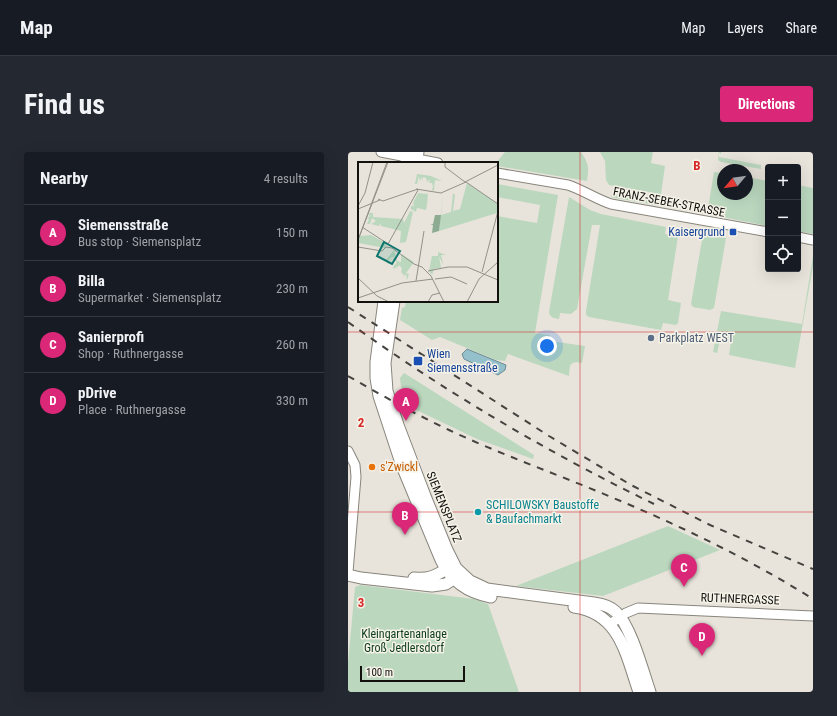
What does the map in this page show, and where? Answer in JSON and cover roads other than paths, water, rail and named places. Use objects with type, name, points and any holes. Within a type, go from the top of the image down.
[{"type":"main road","points":[[383,393],[376,378],[376,355],[384,302]]},
{"type":"main road","points":[[383,393],[385,363],[394,302]]},
{"type":"main road","name":"SIEMENSPLATZ","points":[[383,393],[447,550],[453,571]]},
{"type":"main road","points":[[348,574],[361,578],[432,586],[443,585],[453,571]]},
{"type":"main road","points":[[453,571],[471,582],[487,588],[601,604],[610,607],[620,616],[628,632],[650,692]]},
{"type":"main road","points":[[453,571],[466,589],[488,597],[588,610],[598,614],[610,624],[619,638],[639,692]]},
{"type":"street","points":[[381,152],[433,162]]},
{"type":"street","name":"FRANZ-SEBEK-STRASSE","points":[[498,173],[568,185],[611,204],[765,231]]},
{"type":"street","points":[[801,238],[813,240]]},
{"type":"street","points":[[348,451],[355,465],[356,477],[348,574]]},
{"type":"street","name":"RUTHNERGASSE","points":[[610,624],[620,616],[638,608],[813,616]]},
{"type":"water","points":[[467,349],[506,365],[505,370],[498,375],[464,359],[462,354]]},
{"type":"railway","points":[[348,307],[549,436],[631,485],[710,525],[813,569]]},
{"type":"railway","points":[[348,322],[421,372],[535,442],[654,504]]},
{"type":"railway","points":[[348,376],[436,424],[689,531],[764,570],[813,599]]},
{"type":"place","name":"Kaisergrund","points":[[733,232]]},
{"type":"place","name":"Parkplatz WEST","points":[[651,338]]},
{"type":"place","name":"Wien Siemensstraße","points":[[418,361]]},
{"type":"place","name":"Siemensstraße","points":[[406,421]]},
{"type":"place","name":"s'Zwickl","points":[[372,467]]},
{"type":"place","name":"SCHILOWSKY Baustoffe & Baufachmarkt","points":[[478,512]]},
{"type":"place","name":"Billa","points":[[405,535]]},
{"type":"place","name":"Sanierprofi","points":[[684,587]]},
{"type":"place","name":"pDrive","points":[[702,656]]},
{"type":"park label","name":"Kleingartenanlage Groß Jedlersdorf","points":[[404,641]]}]
